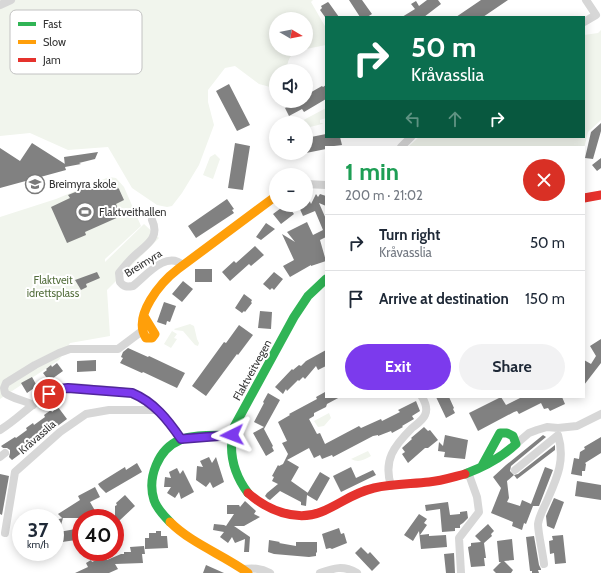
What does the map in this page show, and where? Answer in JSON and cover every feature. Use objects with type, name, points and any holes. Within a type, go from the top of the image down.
[{"type":"main road","points":[[585,198],[601,195]]},
{"type":"main road","points":[[144,316],[155,334],[154,337],[148,339],[144,336],[141,324],[144,316],[156,292],[164,281],[183,265],[269,201]]},
{"type":"main road","name":"Flaktveitvegen","points":[[325,280],[308,296],[294,317],[234,427],[231,453],[233,465],[246,490],[260,503],[278,512],[305,516],[318,513],[362,491],[380,487],[431,482],[468,472],[502,456],[516,444]]},
{"type":"main road","points":[[482,466],[500,433],[510,433],[516,440],[516,444]]},
{"type":"main road","points":[[232,435],[181,439],[170,447],[162,456],[153,474],[153,498],[157,507],[173,524],[209,549],[245,571]]},
{"type":"street","points":[[0,5],[11,0]]},
{"type":"street","points":[[585,21],[596,15],[586,0]]},
{"type":"street","points":[[402,146],[411,138]]},
{"type":"street","points":[[313,184],[325,185]]},
{"type":"street","name":"Breimyra","points":[[152,220],[155,228],[152,240],[127,263],[119,273],[120,282],[124,286],[133,286],[164,262],[171,260],[178,260],[183,265]]},
{"type":"street","points":[[33,405],[5,393],[4,388],[6,383],[35,364],[59,352],[70,349],[118,349],[142,331]]},
{"type":"street","points":[[0,430],[49,394],[59,389],[77,388],[132,393],[141,397],[158,410],[181,439]]},
{"type":"street","points":[[391,486],[388,472],[390,456],[402,438],[420,422],[425,415],[426,404],[423,398]]},
{"type":"street","name":"Kråvasslia","points":[[5,533],[16,472],[60,432],[86,414],[109,410],[158,410]]},
{"type":"street","name":"Flaktveitvegen","points":[[516,444],[537,430],[547,427],[558,432],[577,426],[601,414]]},
{"type":"street","points":[[515,470],[558,432],[562,446],[558,476],[538,524],[544,564]]},
{"type":"street","points":[[461,573],[459,538],[479,512],[477,497],[468,472]]},
{"type":"street","points":[[320,573],[333,568],[342,567],[357,573]]},
{"type":"street","points":[[245,571],[255,568],[262,569],[270,573]]},
{"type":"green space","points":[[0,0],[313,0],[311,2],[325,26],[325,45],[313,48],[313,12],[269,12],[269,56],[291,56],[288,64],[269,64],[269,87],[259,84],[235,66],[225,68],[208,90],[208,102],[214,125],[199,165],[182,193],[172,206],[167,207],[157,205],[132,188],[108,147],[68,150],[30,133],[0,136]]},
{"type":"green space","points":[[601,30],[601,120],[588,132],[585,146],[409,146],[418,138],[585,138],[585,35],[598,33]]},
{"type":"green space","points":[[325,109],[325,118],[320,120],[320,123],[323,123],[313,126],[313,116],[311,116]]},
{"type":"green space","points":[[215,154],[220,159],[213,179],[203,175],[210,157]]},
{"type":"green space","name":"Flaktveit idrettsplass","points":[[109,177],[116,178],[124,187],[141,226],[105,259],[105,262],[144,224],[159,238],[107,290],[110,336],[70,343],[59,360],[0,399],[0,217],[56,199]]},
{"type":"green space","points":[[190,324],[194,326],[199,343],[198,346],[195,345],[183,331],[174,329]]},
{"type":"green space","points":[[172,331],[177,334],[174,338],[177,339],[171,348],[164,344]]},
{"type":"green space","points":[[329,413],[331,418],[324,426],[318,427],[314,421]]},
{"type":"green space","points":[[368,451],[371,456],[366,459],[359,461],[351,459]]},
{"type":"building","points":[[349,0],[362,0],[372,14],[369,16],[359,16]]},
{"type":"building","points":[[427,0],[438,0],[441,4],[425,16],[404,16],[415,9],[411,4],[416,1],[419,6]]},
{"type":"building","points":[[481,0],[508,0],[484,16],[457,16]]},
{"type":"building","points":[[328,2],[338,16],[325,17],[320,10],[322,8],[321,6]]},
{"type":"building","points":[[229,84],[250,125],[237,131],[216,91]]},
{"type":"building","points":[[325,86],[325,100],[313,107],[313,91]]},
{"type":"building","points":[[285,108],[311,108],[304,112],[302,109],[289,116]]},
{"type":"building","points":[[601,123],[601,131],[593,159],[585,158],[591,132]]},
{"type":"building","points":[[325,134],[325,138],[340,138],[342,145],[325,146],[325,149],[313,152],[313,137]]},
{"type":"building","points":[[32,143],[65,164],[64,157],[98,152],[95,159],[79,163],[81,164],[65,167],[66,170],[0,188],[0,148],[20,161]]},
{"type":"building","points":[[235,143],[250,146],[243,190],[228,188]]},
{"type":"building","points":[[601,158],[601,168],[597,171],[592,165]]},
{"type":"building","name":"Flaktveithallen","points":[[112,181],[119,189],[124,200],[116,204],[121,216],[85,232],[86,235],[67,243],[51,207],[70,198],[68,195],[90,186],[92,189]]},
{"type":"building","points":[[316,194],[318,197],[320,194],[325,196],[325,206],[319,203],[325,217],[325,238],[320,240],[325,261],[311,265],[290,277],[283,266],[294,260],[282,234],[295,242],[287,232],[307,222],[313,235],[323,230],[315,211],[313,212],[313,200]]},
{"type":"building","points":[[227,199],[234,209],[232,210],[234,213],[196,238],[188,226]]},
{"type":"building","points":[[276,212],[292,212],[294,214],[281,224],[273,214]]},
{"type":"building","points":[[301,212],[313,212],[303,216]]},
{"type":"building","points":[[266,223],[275,229],[261,240],[256,237]]},
{"type":"building","points":[[255,246],[264,255],[251,266],[249,264],[230,281],[222,272],[234,261],[236,263]]},
{"type":"building","points":[[195,269],[212,269],[212,282],[195,282]]},
{"type":"building","points":[[97,272],[100,278],[86,284],[87,287],[81,290],[75,280]]},
{"type":"building","points":[[274,272],[283,279],[274,290],[272,288],[270,290],[263,284]]},
{"type":"building","points":[[183,281],[193,289],[182,302],[172,294]]},
{"type":"building","points":[[244,294],[252,300],[252,303],[245,312],[244,311],[242,313],[235,308]]},
{"type":"building","points":[[164,302],[176,306],[170,322],[167,321],[166,325],[157,322]]},
{"type":"building","points":[[260,311],[272,312],[271,329],[258,328]]},
{"type":"building","points":[[239,325],[253,335],[206,396],[192,386],[224,342],[226,343]]},
{"type":"building","points":[[601,339],[601,363],[585,384],[585,361],[591,364],[596,356],[590,346]]},
{"type":"building","points":[[128,348],[185,373],[177,388],[120,363],[123,358],[121,357],[123,352]]},
{"type":"building","points":[[325,351],[325,366],[318,370],[316,366],[305,379],[303,377],[299,381],[298,380],[287,391],[286,389],[283,394],[275,387],[292,369],[293,370],[299,365],[301,366],[306,361]]},
{"type":"building","points":[[96,360],[96,371],[77,372],[77,361]]},
{"type":"building","points":[[57,363],[63,371],[49,381],[43,373],[51,365],[52,367]]},
{"type":"building","points":[[32,377],[37,386],[27,393],[21,383]]},
{"type":"building","points":[[325,392],[325,398],[338,398],[327,404],[326,407],[314,413],[314,416],[309,419],[317,434],[320,433],[325,444],[359,426],[361,428],[381,419],[382,421],[400,412],[398,410],[416,401],[420,411],[412,416],[414,419],[392,433],[391,431],[378,436],[373,436],[333,457],[332,455],[322,459],[320,455],[314,458],[309,448],[287,460],[299,467],[291,481],[308,493],[320,472],[330,478],[317,501],[307,495],[306,506],[301,505],[301,502],[280,491],[270,500],[265,496],[278,484],[272,481],[274,477],[272,476],[278,465],[283,464],[288,454],[282,443],[287,441],[278,422],[290,415],[289,414],[317,399],[316,397]]},
{"type":"building","points":[[268,393],[280,400],[264,429],[274,451],[266,456],[253,433],[264,427],[254,422]]},
{"type":"building","points":[[436,398],[449,398],[455,413],[446,418]]},
{"type":"building","points":[[499,398],[502,398],[506,405],[520,398],[562,398],[565,404],[550,411],[548,408],[544,409],[541,403],[519,414],[517,411],[514,412],[478,431],[469,413]]},
{"type":"building","points":[[58,407],[67,419],[12,460],[9,457],[10,450],[1,446],[15,437],[16,438],[27,430],[26,428],[33,423],[34,425],[45,417],[44,415],[51,410],[52,412]]},
{"type":"building","points":[[424,427],[428,431],[430,430],[438,440],[428,448],[425,448],[408,463],[402,454],[405,452],[402,448]]},
{"type":"building","points":[[445,435],[468,440],[465,459],[444,457],[445,452],[438,451],[439,442],[443,446]]},
{"type":"building","points":[[543,435],[546,437],[511,466],[510,471],[514,475],[507,481],[509,498],[507,502],[520,506],[522,500],[531,504],[545,467],[553,470],[539,506],[533,506],[522,530],[512,526],[513,522],[491,513],[501,488],[493,477]]},
{"type":"building","points":[[601,437],[601,453],[585,463],[585,471],[582,471],[582,476],[571,474],[574,458],[579,459],[580,452],[585,449],[584,447]]},
{"type":"building","points":[[555,445],[555,450],[517,479],[514,475],[518,474]]},
{"type":"building","points":[[209,457],[212,463],[216,457],[224,482],[213,488],[210,482],[206,487],[196,480],[197,466],[203,467],[200,461]]},
{"type":"building","points":[[137,463],[142,472],[106,493],[98,484],[125,467],[126,470]]},
{"type":"building","points":[[351,467],[356,478],[373,470],[376,475],[341,492],[333,476]]},
{"type":"building","points":[[177,468],[180,474],[183,470],[194,492],[181,499],[179,492],[175,498],[167,493],[171,487],[164,487],[165,477],[171,478],[169,472]]},
{"type":"building","points":[[0,474],[9,476],[2,515],[0,514]]},
{"type":"building","points":[[577,481],[601,485],[601,500],[575,496]]},
{"type":"building","points":[[95,487],[100,497],[90,502],[94,509],[72,509],[72,518],[64,518],[64,510],[80,500],[78,496]]},
{"type":"building","points":[[125,495],[135,506],[124,516],[124,509],[115,509],[115,506],[117,505],[116,503]]},
{"type":"building","points":[[554,498],[564,502],[554,529],[547,526],[546,516]]},
{"type":"building","points":[[245,501],[256,511],[254,514],[260,517],[244,526],[234,526],[250,537],[249,552],[244,552],[245,539],[235,543],[232,537],[228,543],[220,537],[224,532],[213,530],[214,524],[226,526],[234,514],[227,514],[227,505],[239,505],[240,507]]},
{"type":"building","points":[[448,502],[450,515],[460,514],[460,512],[467,511],[468,518],[460,525],[460,528],[455,528],[455,531],[442,532],[440,509],[426,511],[425,505]]},
{"type":"building","points":[[419,514],[427,519],[424,523],[427,525],[420,535],[446,535],[447,547],[421,549],[419,531],[413,541],[404,535]]},
{"type":"building","points":[[488,524],[494,531],[491,534],[492,536],[484,543],[486,558],[484,558],[485,566],[471,567],[468,547],[471,546],[471,543],[481,542],[475,536]]},
{"type":"building","points":[[339,528],[341,534],[344,533],[347,543],[332,549],[326,549],[322,534]]},
{"type":"building","points":[[72,530],[72,541],[64,542],[64,531]]},
{"type":"building","points":[[156,531],[161,531],[161,536],[167,536],[168,548],[145,549],[145,538],[149,538],[149,533],[156,533]]},
{"type":"building","points":[[563,535],[566,563],[555,564],[554,553],[550,554],[549,541],[553,540],[552,536]]},
{"type":"building","points":[[534,536],[541,569],[538,570],[539,573],[532,573],[532,571],[530,571],[526,537]]},
{"type":"building","points":[[512,539],[514,560],[504,561],[513,570],[511,573],[496,573],[493,570],[501,562],[499,562],[497,541]]},
{"type":"building","points":[[269,540],[296,546],[296,542],[317,542],[316,556],[309,557],[274,554],[268,552]]},
{"type":"building","points":[[144,546],[145,554],[142,554],[143,563],[115,564],[118,569],[109,573],[75,573],[88,567],[86,563],[89,561],[124,561],[124,552],[131,552],[130,547]]},
{"type":"building","points":[[361,547],[368,554],[370,552],[380,563],[372,571],[355,553]]},
{"type":"building","points":[[454,553],[455,573],[446,573],[444,554]]},
{"type":"building","points":[[206,565],[224,573],[203,573]]},
{"type":"traffic: fast","points":[[248,493],[235,470],[233,462],[232,436],[234,427],[294,317],[308,296],[325,280]]},
{"type":"traffic: fast","points":[[465,474],[492,462],[504,454],[516,444],[513,436],[507,433],[500,433],[482,466]]},
{"type":"traffic: fast","points":[[170,522],[157,506],[152,491],[153,474],[160,457],[172,444],[186,438],[232,435]]},
{"type":"traffic: slow","points":[[144,316],[155,334],[152,338],[146,338],[143,329],[143,320],[145,310],[150,300],[164,282],[178,269],[269,201]]},
{"type":"traffic: slow","points":[[170,522],[188,537],[248,573]]},
{"type":"traffic: jam","points":[[585,198],[601,195]]},
{"type":"traffic: jam","points":[[248,493],[264,505],[282,513],[302,516],[321,512],[366,490],[442,480],[465,474]]},
{"type":"place","name":"Breimyra skole","points":[[35,184]]},
{"type":"place","name":"Flaktveithallen","points":[[85,212]]},
{"type":"route","points":[[49,394],[59,389],[68,388],[132,393],[149,402],[158,410],[181,439],[232,435]]}]
